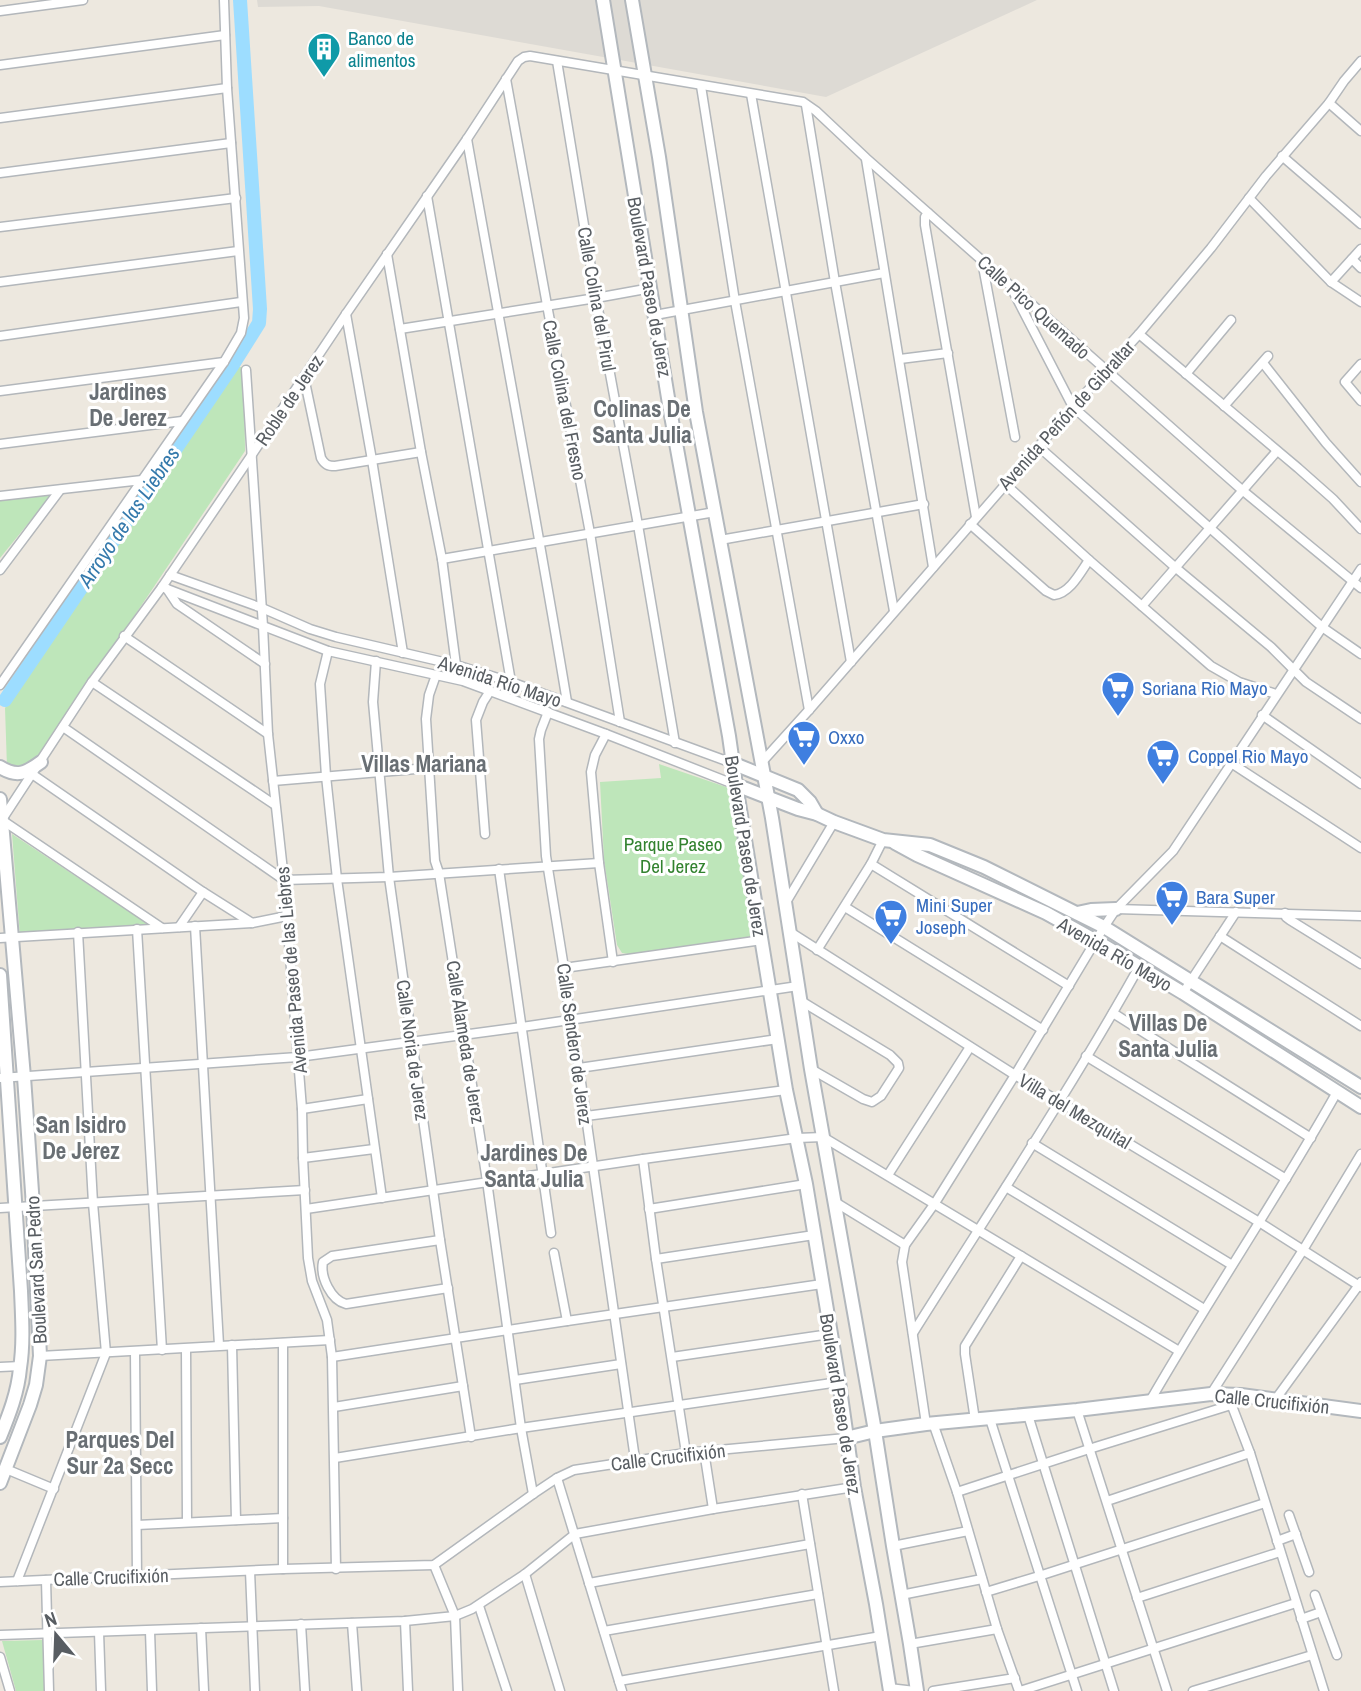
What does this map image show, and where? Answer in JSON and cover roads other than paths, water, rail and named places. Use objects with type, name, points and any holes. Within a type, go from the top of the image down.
[{"type":"main road","name":"Boulevard Paseo de Jerez","points":[[603,0],[689,517],[727,724],[786,1090],[806,1184],[889,1689]]},
{"type":"main road","name":"Boulevard Paseo de Jerez","points":[[632,0],[659,158],[696,412],[762,762],[916,1691]]},
{"type":"main road","points":[[0,767],[9,773],[17,773],[27,771],[41,762]]},
{"type":"main road","name":"Avenida Río Mayo","points":[[732,763],[798,790],[817,814]]},
{"type":"main road","name":"Avenida Río Mayo","points":[[736,785],[889,841],[1045,913],[1183,993],[1361,1107]]},
{"type":"main road","name":"Boulevard San Pedro","points":[[0,799],[6,938],[24,1077],[40,1356],[30,1405],[0,1483]]},
{"type":"main road","name":"Avenida Río Mayo","points":[[889,841],[930,845],[951,853],[1104,927],[1361,1087]]},
{"type":"main road","points":[[1077,914],[1091,910],[1116,909]]},
{"type":"main road","name":"Boulevard San Pedro","points":[[0,975],[4,1078],[21,1291],[21,1366],[0,1437]]},
{"type":"main road","name":"Calle Crucifixión","points":[[846,1438],[929,1424],[1211,1394],[1229,1399],[1275,1400],[1361,1411]]},
{"type":"street","points":[[0,11],[83,0]]},
{"type":"street","points":[[0,685],[224,362],[241,333],[244,318],[227,89],[224,0]]},
{"type":"street","points":[[0,65],[225,35]]},
{"type":"street","name":"Roble de Jerez","points":[[1,821],[124,636],[164,588],[170,575],[518,61],[530,56],[796,100],[806,105]]},
{"type":"street","name":"Calle Colina del Pirul","points":[[557,61],[596,299],[675,743]]},
{"type":"street","name":"Avenida Peñón de Gibraltar","points":[[762,762],[1139,334],[1361,61]]},
{"type":"street","name":"Calle Colina del Fresno","points":[[506,79],[590,533],[620,722]]},
{"type":"street","points":[[701,86],[735,301],[809,710]]},
{"type":"street","points":[[0,118],[227,89]]},
{"type":"street","points":[[751,94],[851,662]]},
{"type":"street","points":[[1329,103],[1361,131]]},
{"type":"street","points":[[806,105],[894,611]]},
{"type":"street","name":"Calle Pico Quemado","points":[[806,105],[816,111],[1242,490],[1361,588]]},
{"type":"street","points":[[467,139],[541,542],[567,702]]},
{"type":"street","points":[[0,173],[231,143]]},
{"type":"street","points":[[1282,156],[1361,224]]},
{"type":"street","points":[[866,158],[933,567]]},
{"type":"street","points":[[427,196],[511,682]]},
{"type":"street","points":[[0,227],[236,198]]},
{"type":"street","points":[[1249,198],[1331,282],[1361,302]]},
{"type":"street","points":[[928,213],[925,225],[976,517]]},
{"type":"street","points":[[1331,282],[1361,249]]},
{"type":"street","points":[[0,282],[238,251]]},
{"type":"street","points":[[387,254],[442,559],[456,665]]},
{"type":"street","points":[[1352,258],[1361,268]]},
{"type":"street","points":[[982,261],[1015,437]]},
{"type":"street","points":[[655,315],[884,273]]},
{"type":"street","points":[[400,328],[596,299],[651,288]]},
{"type":"street","points":[[1014,289],[1018,302],[1073,407],[1322,627],[1361,654]]},
{"type":"street","points":[[0,336],[242,302]]},
{"type":"street","points":[[346,314],[403,653]]},
{"type":"street","points":[[1186,374],[1231,320]]},
{"type":"street","points":[[1139,334],[1333,499],[1361,529]]},
{"type":"street","points":[[900,359],[948,353]]},
{"type":"street","points":[[1224,406],[1266,360],[1326,443],[1361,482]]},
{"type":"street","points":[[0,391],[224,362]]},
{"type":"street","points":[[1361,364],[1345,382],[1361,401]]},
{"type":"street","name":"Avenida Paseo de las Liebres","points":[[246,370],[268,734],[284,880],[302,1109],[309,1269],[327,1320],[332,1357],[336,1569]]},
{"type":"street","points":[[304,377],[324,464],[335,466],[421,452]]},
{"type":"street","points":[[0,444],[182,421]]},
{"type":"street","points":[[1039,447],[1176,568],[1271,647],[1306,682],[1361,719]]},
{"type":"street","points":[[1142,606],[1277,451]]},
{"type":"street","points":[[0,496],[142,480]]},
{"type":"street","points":[[1005,484],[1211,666],[1239,682],[1276,694]]},
{"type":"street","points":[[0,570],[60,490]]},
{"type":"street","points":[[720,540],[924,504]]},
{"type":"street","points":[[442,559],[715,512]]},
{"type":"street","points":[[970,524],[1046,591],[1054,595],[1061,594],[1070,586],[1089,560]]},
{"type":"street","points":[[1296,1603],[1020,1691],[986,1592],[957,1493],[929,1424],[902,1262],[905,1245],[935,1203],[1104,927],[1116,909],[1173,851],[1361,569]]},
{"type":"street","name":"Avenida Río Mayo","points":[[170,575],[262,608],[310,629],[456,665],[511,682],[732,763]]},
{"type":"street","points":[[164,588],[177,604],[265,664]]},
{"type":"street","name":"Avenida Río Mayo","points":[[164,588],[328,651],[463,681],[736,785]]},
{"type":"street","points":[[124,636],[268,734]]},
{"type":"street","points":[[328,651],[320,684],[326,776],[337,879],[382,1198]]},
{"type":"street","name":"Calle Noria de Jerez","points":[[376,661],[373,702],[388,877],[471,1437]]},
{"type":"street","name":"Calle Alameda de Jerez","points":[[436,675],[427,707],[428,768],[435,861],[465,1035],[521,1428],[533,1494]]},
{"type":"street","points":[[92,682],[275,805]]},
{"type":"street","points":[[485,834],[476,720],[490,691]]},
{"type":"street","name":"Calle Sendero de Jerez","points":[[548,712],[539,739],[548,866],[635,1459]]},
{"type":"street","points":[[1262,715],[1361,784]]},
{"type":"street","points":[[63,727],[284,880],[388,877],[599,863]]},
{"type":"street","points":[[606,734],[595,755],[591,772],[599,863],[613,962]]},
{"type":"street","points":[[1231,763],[1361,848]]},
{"type":"street","points":[[273,781],[428,768]]},
{"type":"street","points":[[32,774],[252,923]]},
{"type":"street","points":[[1,821],[163,929]]},
{"type":"street","points":[[785,904],[834,822]]},
{"type":"street","points":[[817,950],[871,864],[889,841]]},
{"type":"street","points":[[871,864],[1069,986]]},
{"type":"street","points":[[499,869],[551,1233]]},
{"type":"street","points":[[179,927],[203,892]]},
{"type":"street","points":[[845,907],[1042,1030]]},
{"type":"street","points":[[1116,909],[1361,916]]},
{"type":"street","points":[[1183,993],[1236,912]]},
{"type":"street","points":[[1285,913],[1290,920],[1361,964]]},
{"type":"street","points":[[6,938],[252,923],[287,916]]},
{"type":"street","points":[[195,926],[219,1345]]},
{"type":"street","points":[[137,929],[162,1350]]},
{"type":"street","points":[[17,1581],[106,1353],[93,1202],[78,932]]},
{"type":"street","name":"Villa del Mezquital","points":[[790,932],[1015,1075],[1360,1285]]},
{"type":"street","points":[[1220,936],[1361,1026]]},
{"type":"street","points":[[564,968],[762,940]]},
{"type":"street","points":[[913,1333],[1006,1187],[1139,967]]},
{"type":"street","points":[[4,1078],[298,1057],[798,986]]},
{"type":"street","points":[[801,1001],[890,1055],[899,1068],[881,1096],[872,1102],[811,1069]]},
{"type":"street","points":[[1113,1013],[1311,1138]]},
{"type":"street","points":[[579,1069],[778,1039]]},
{"type":"street","points":[[888,1175],[970,1047]]},
{"type":"street","points":[[1086,1056],[1286,1179]]},
{"type":"street","points":[[586,1116],[786,1090]]},
{"type":"street","points":[[1150,1401],[1337,1092]]},
{"type":"street","points":[[302,1109],[368,1098]]},
{"type":"street","points":[[306,1209],[643,1159],[797,1138],[823,1137],[1179,1351]]},
{"type":"street","points":[[1032,1143],[1232,1265]]},
{"type":"street","points":[[303,1158],[374,1149]]},
{"type":"street","points":[[1211,1394],[1361,1154]]},
{"type":"street","points":[[643,1159],[686,1453]]},
{"type":"street","points":[[649,1209],[806,1184]]},
{"type":"street","points":[[1006,1187],[1204,1309]]},
{"type":"street","points":[[0,1208],[305,1190]]},
{"type":"street","points":[[835,1202],[905,1245]]},
{"type":"street","points":[[656,1259],[814,1235]]},
{"type":"street","points":[[440,1240],[332,1256],[323,1262],[322,1272],[333,1296],[346,1304],[447,1288]]},
{"type":"street","points":[[554,1253],[567,1321]]},
{"type":"street","points":[[975,1420],[965,1346],[1021,1256]]},
{"type":"street","points":[[332,1357],[822,1284]]},
{"type":"street","points":[[1275,1400],[1360,1285]]},
{"type":"street","points":[[673,1357],[830,1334]]},
{"type":"street","points":[[40,1356],[330,1340]]},
{"type":"street","points":[[283,1343],[283,1570]]},
{"type":"street","points":[[232,1345],[236,1520]]},
{"type":"street","points":[[186,1349],[187,1522]]},
{"type":"street","points":[[135,1352],[137,1576]]},
{"type":"street","points":[[515,1380],[621,1364]]},
{"type":"street","points":[[0,1367],[21,1366]]},
{"type":"street","points":[[335,1458],[839,1382]]},
{"type":"street","points":[[334,1407],[463,1386]]},
{"type":"street","points":[[957,1493],[1229,1399],[1250,1453],[1324,1691]]},
{"type":"street","points":[[1077,1410],[1167,1691]]},
{"type":"street","points":[[1028,1415],[1114,1691]]},
{"type":"street","points":[[990,1419],[1077,1691]]},
{"type":"street","name":"Calle Crucifixión","points":[[0,1582],[434,1565],[533,1494],[574,1470],[686,1453],[846,1438]]},
{"type":"street","points":[[704,1451],[713,1509]]},
{"type":"street","points":[[1107,1501],[1250,1453]]},
{"type":"street","points":[[6,1468],[54,1489]]},
{"type":"street","points":[[557,1478],[622,1691]]},
{"type":"street","points":[[0,1635],[405,1621],[455,1616],[479,1606],[575,1534],[854,1487]]},
{"type":"street","points":[[802,1494],[834,1691]]},
{"type":"street","points":[[986,1592],[1265,1503]]},
{"type":"street","points":[[1289,1515],[1309,1572]]},
{"type":"street","points":[[137,1524],[283,1518]]},
{"type":"street","points":[[893,1545],[968,1531]]},
{"type":"street","points":[[1277,1541],[1296,1534]]},
{"type":"street","points":[[589,1583],[810,1544]]},
{"type":"street","points":[[1137,1598],[1280,1552]]},
{"type":"street","points":[[434,1565],[455,1616],[458,1691]]},
{"type":"street","points":[[250,1571],[255,1691]]},
{"type":"street","points":[[525,1574],[561,1691]]},
{"type":"street","points":[[901,1595],[982,1579]]},
{"type":"street","points":[[46,1580],[49,1691]]},
{"type":"street","points":[[604,1631],[818,1594]]},
{"type":"street","points":[[1315,1595],[1337,1655]]},
{"type":"street","points":[[479,1606],[507,1691]]},
{"type":"street","points":[[1301,1619],[1321,1612]]},
{"type":"street","points":[[405,1621],[408,1691]]},
{"type":"street","points":[[352,1623],[357,1691]]},
{"type":"street","points":[[301,1624],[305,1691]]},
{"type":"street","points":[[201,1628],[204,1691]]},
{"type":"street","points":[[910,1644],[998,1629]]},
{"type":"street","points":[[150,1631],[152,1691]]},
{"type":"street","points":[[99,1632],[100,1691]]},
{"type":"street","points":[[619,1681],[881,1636]]},
{"type":"street","points":[[1193,1691],[1312,1655]]},
{"type":"street","points":[[0,1657],[10,1691]]},
{"type":"street","points":[[933,1691],[1015,1678]]},
{"type":"street","points":[[889,1689],[916,1691]]},
{"type":"waterway","name":"Arroyo de las Liebres","points":[[5,700],[259,323],[240,0]]},
{"type":"place","name":"Banco de alimentos","points":[[324,79]]},
{"type":"place","name":"Soriana Rio Mayo","points":[[1118,718]]},
{"type":"place","name":"Oxxo","points":[[804,767]]},
{"type":"place","name":"Coppel Rio Mayo","points":[[1163,786]]},
{"type":"place","name":"Bara Super","points":[[1172,927]]},
{"type":"place","name":"Mini Super Joseph","points":[[891,946]]},
{"type":"district","name":"Jardines De Jerez","points":[[128,405]]},
{"type":"district","name":"Colinas De Santa Julia","points":[[642,422]]},
{"type":"district","name":"Villas Mariana","points":[[424,764]]},
{"type":"district","name":"Villas De Santa Julia","points":[[1168,1036]]},
{"type":"district","name":"San Isidro De Jerez","points":[[81,1138]]},
{"type":"district","name":"Jardines De Santa Julia","points":[[534,1166]]},
{"type":"district","name":"Parques Del Sur 2a Secc","points":[[120,1453]]},
{"type":"park label","name":"Parque Paseo Del Jerez","points":[[673,855]]}]
